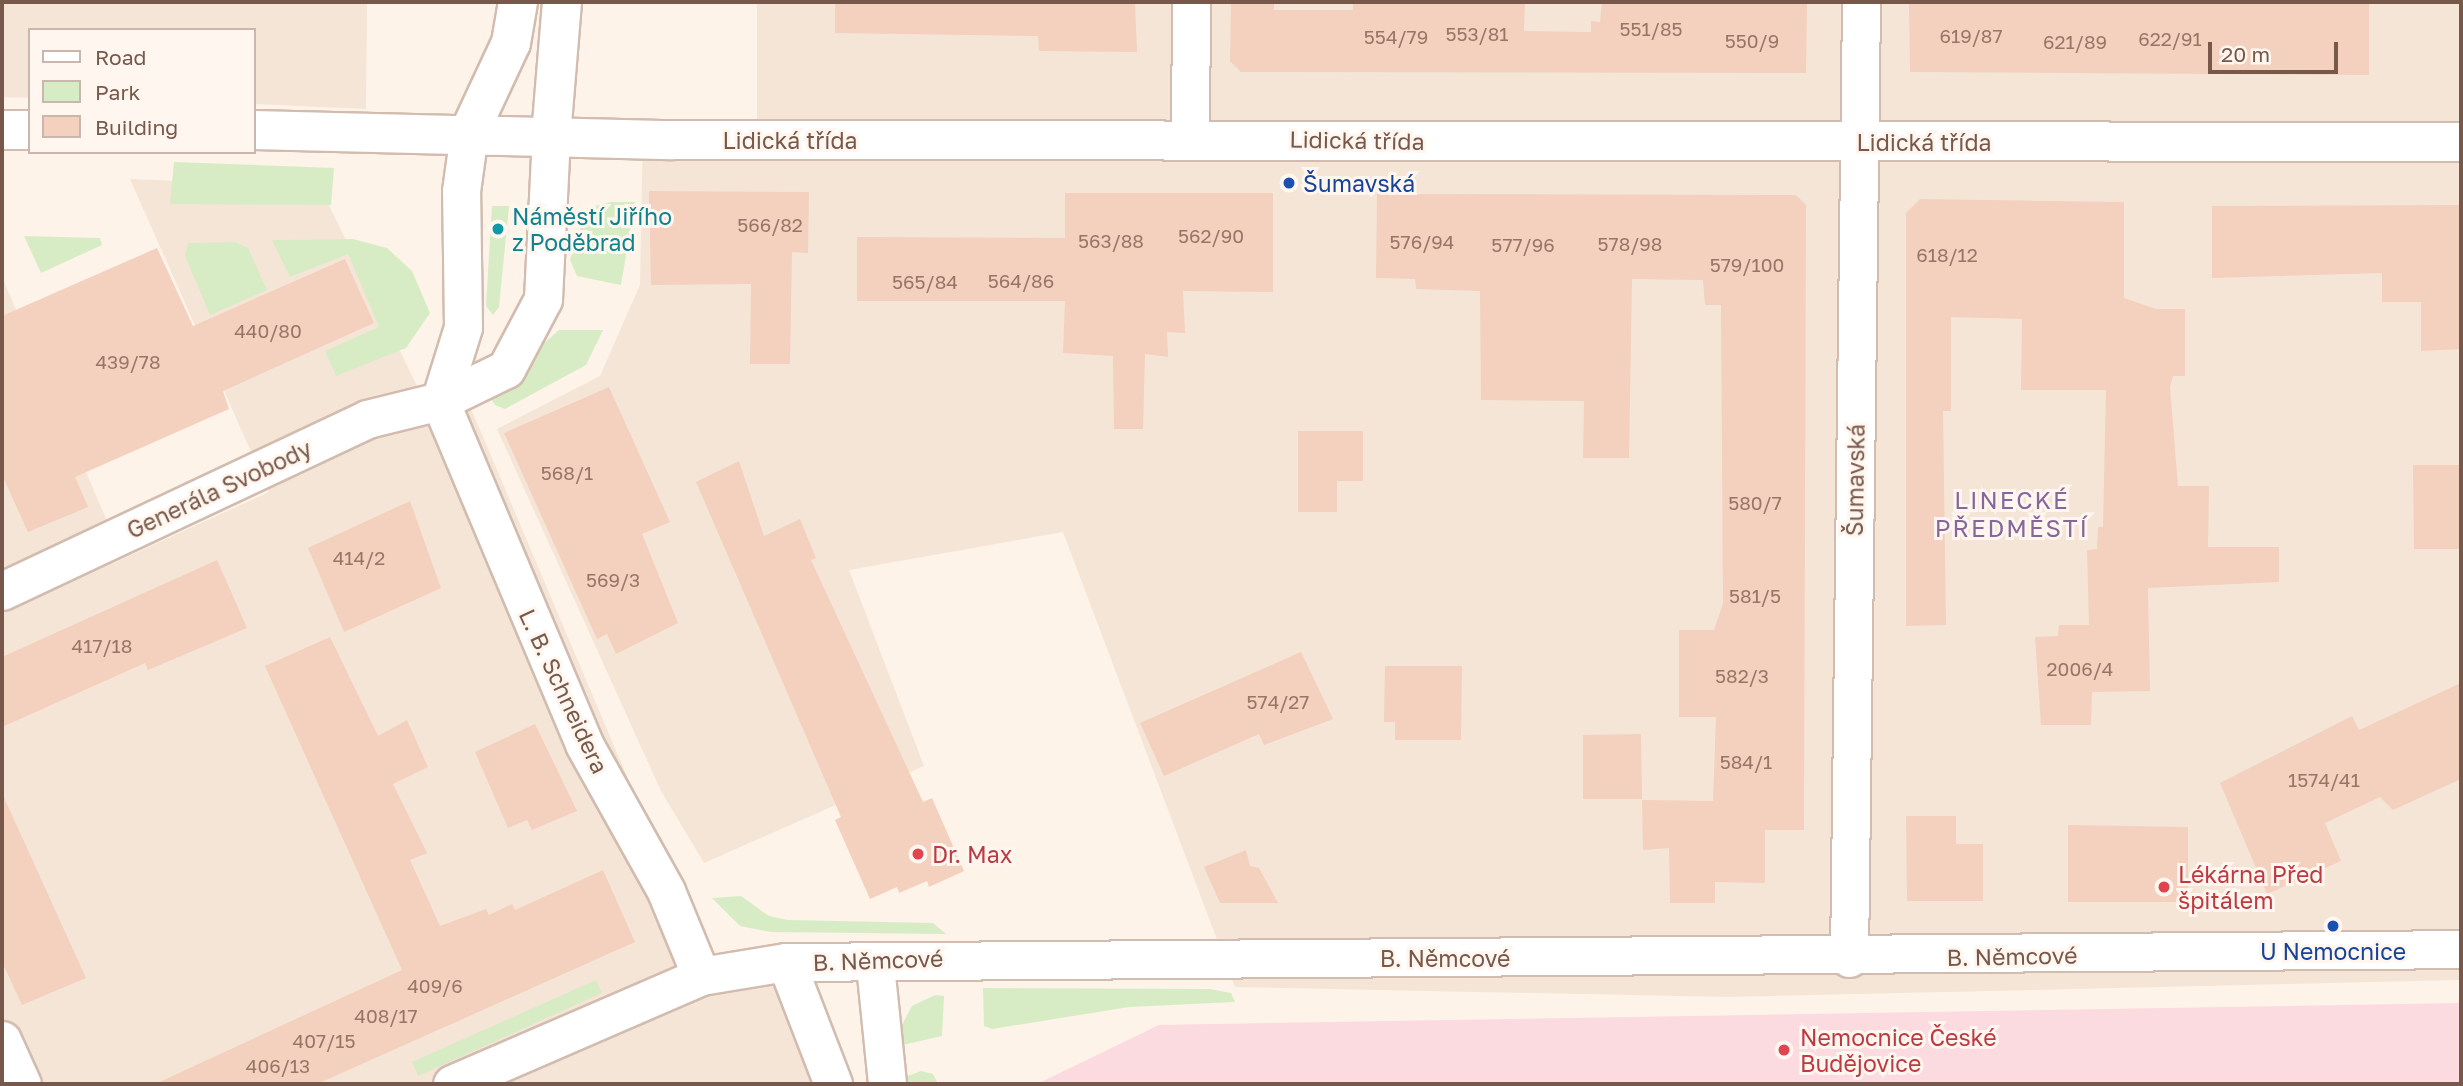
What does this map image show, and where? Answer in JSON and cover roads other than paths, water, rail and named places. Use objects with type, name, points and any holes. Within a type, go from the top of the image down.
[{"type":"street","points":[[440,401],[463,327],[461,191],[469,133],[511,43],[518,2]]},
{"type":"street","points":[[551,136],[562,2]]},
{"type":"street","points":[[1190,140],[1191,2]]},
{"type":"street","name":"Šumavská","points":[[1849,958],[1861,2]]},
{"type":"street","points":[[2,130],[28,130]]},
{"type":"street","name":"Lidická třída","points":[[256,130],[551,136],[1190,140],[2461,142]]},
{"type":"street","name":"Generála Svobody","points":[[2,591],[367,419],[440,401],[506,369],[543,299],[551,136]]},
{"type":"street","name":"L. B. Schneidera","points":[[440,401],[584,744],[666,891],[701,976]]},
{"type":"street","name":"B. Němcové","points":[[452,1084],[701,976],[786,962],[875,965],[1059,956],[1849,958],[2461,949]]},
{"type":"street","points":[[786,962],[833,1084]]},
{"type":"street","points":[[875,965],[887,1084]]},
{"type":"street","points":[[2,1040],[22,1084]]},
{"type":"place","name":"Šumavská","points":[[1289,183]]},
{"type":"place","name":"Náměstí Jiřího z Poděbrad","points":[[498,229]]},
{"type":"place","name":"Dr. Max","points":[[918,854]]},
{"type":"place","name":"Lékárna Před špitálem","points":[[2164,887]]},
{"type":"place","name":"U Nemocnice","points":[[2333,926]]},
{"type":"place","name":"Nemocnice České Budějovice","points":[[1784,1050]]},
{"type":"district","name":"LINECKÉ PŘEDMĚSTÍ","points":[[2012,514]]}]
